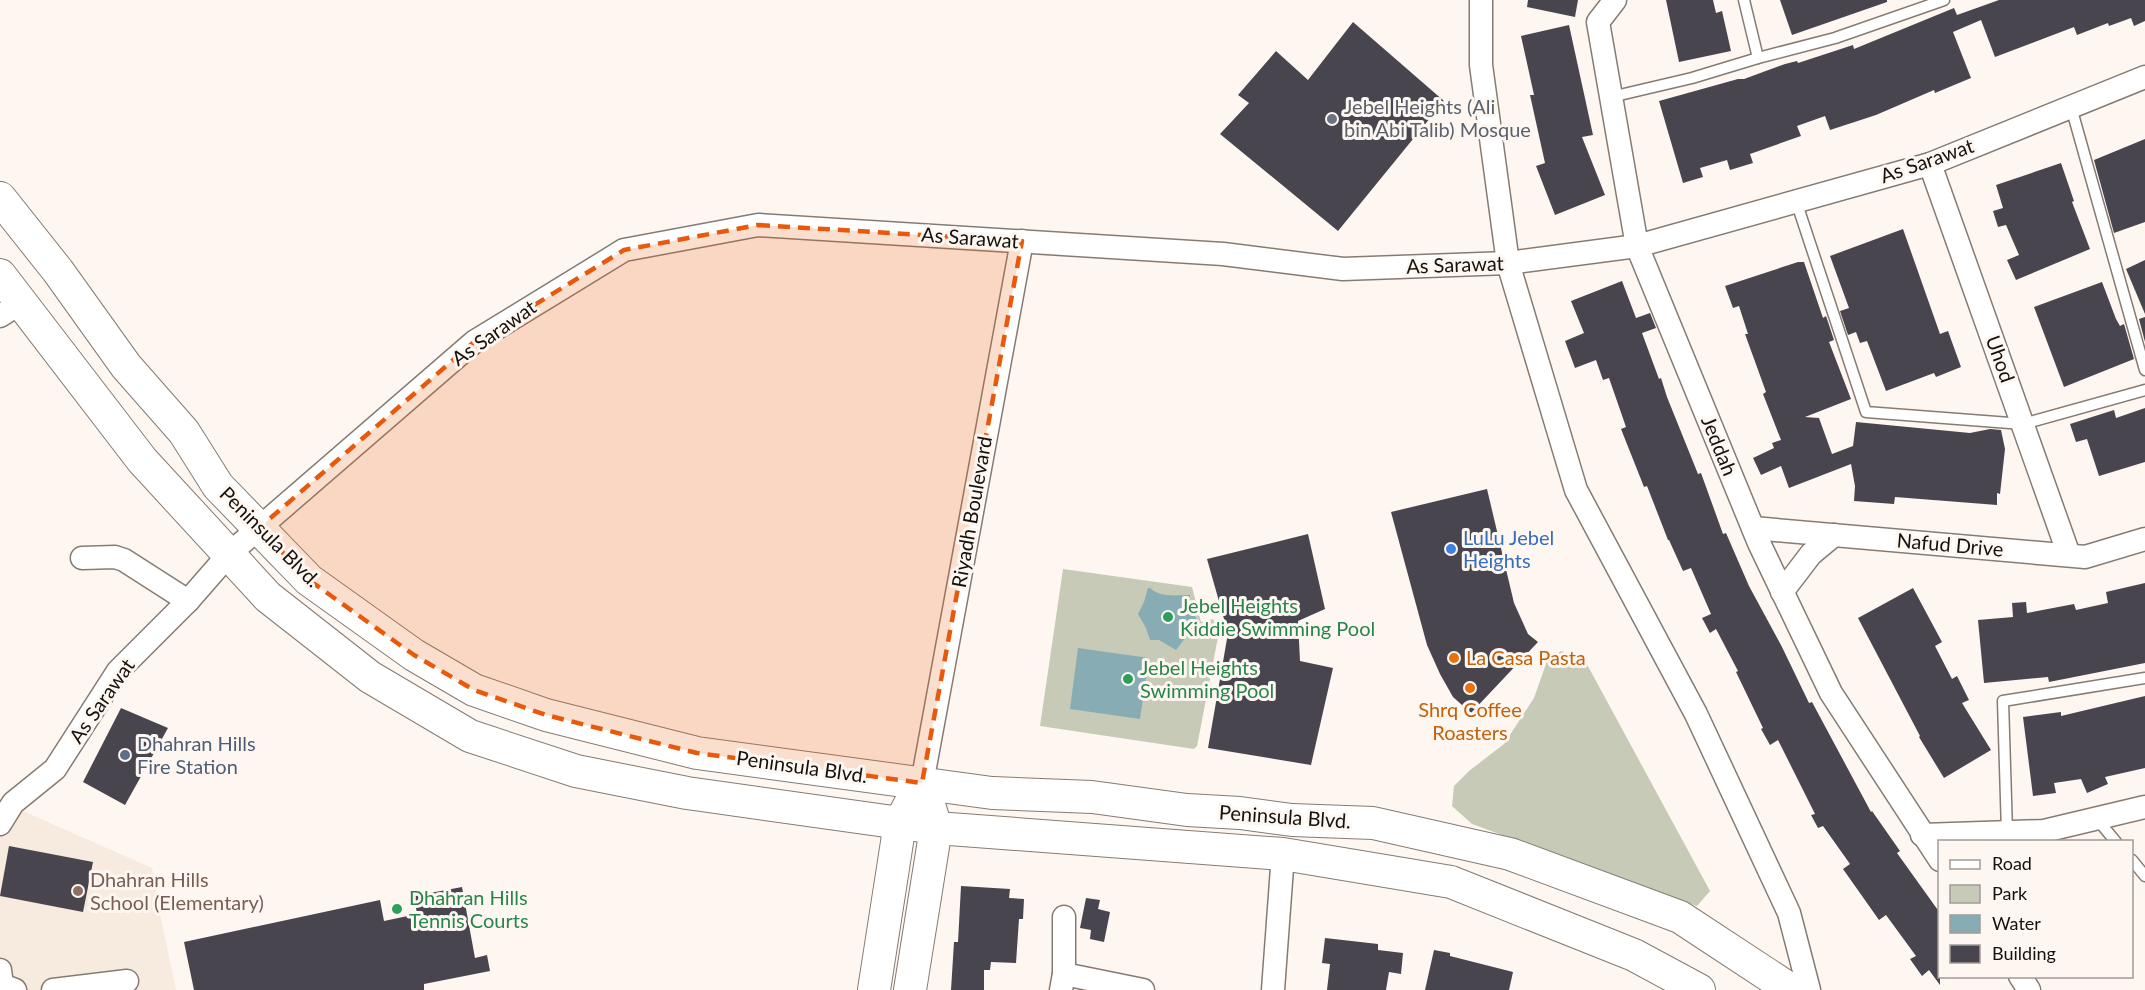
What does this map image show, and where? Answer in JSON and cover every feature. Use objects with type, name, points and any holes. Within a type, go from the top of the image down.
[{"type":"main road","name":"Peninsula Blvd.","points":[[0,198],[58,271],[126,366],[184,432],[218,486],[309,580],[414,655],[474,690],[546,715],[697,753],[992,793],[1092,797],[1187,810],[1240,813],[1292,820],[1372,823],[1510,854],[1680,917],[1791,990]]},
{"type":"main road","name":"Peninsula Blvd.","points":[[0,275],[11,309],[142,460],[268,597],[370,677],[470,736],[576,771],[687,793],[936,828],[1283,854],[1451,882],[1634,955],[1700,990]]},
{"type":"main road","name":"Riyadh Boulevard","points":[[874,990],[900,823],[922,783]]},
{"type":"main road","name":"Riyadh Boulevard","points":[[910,990],[936,828],[922,783]]},
{"type":"street","points":[[1481,0],[1481,65],[1508,263],[1576,490],[1701,725],[1789,913],[1809,990]]},
{"type":"street","name":"Jeddah","points":[[1615,0],[1598,22],[1637,246],[1752,528],[1831,693],[1938,857]]},
{"type":"street","name":"As Sarawat","points":[[0,824],[13,803],[55,769],[118,670],[188,601],[229,554],[474,342],[624,250],[758,225],[1223,254],[1343,269],[1508,263],[1637,246],[1930,164],[2145,77]]},
{"type":"street","name":"Uhod","points":[[1930,164],[2069,555]]},
{"type":"street","name":"Riyadh Boulevard","points":[[922,783],[1022,241]]},
{"type":"street","name":"Nafud Drive","points":[[1752,528],[2085,557],[2145,539]]},
{"type":"street","points":[[1782,592],[1811,554],[1834,535]]},
{"type":"street","points":[[82,558],[115,557],[124,560],[188,601]]},
{"type":"street","points":[[1922,835],[2044,831],[2145,807]]},
{"type":"street","points":[[1273,990],[1283,854]]},
{"type":"street","points":[[1064,917],[1062,982],[1143,990]]},
{"type":"street","points":[[0,970],[2,985],[15,990]]},
{"type":"street","points":[[53,990],[127,981]]},
{"type":"lane","points":[[1744,0],[1758,58]]},
{"type":"lane","points":[[1611,97],[1692,78],[1835,38],[1944,0]]},
{"type":"lane","points":[[2071,107],[2145,370]]},
{"type":"lane","points":[[1796,201],[1866,412],[2023,424],[2145,390]]},
{"type":"lane","points":[[2007,832],[2003,701],[2145,678]]},
{"type":"lane","points":[[2096,818],[2114,840]]},
{"type":"lane","points":[[2133,861],[2145,876]]},
{"type":"highlighted area","points":[[758,225],[1022,241],[922,783],[697,753],[546,715],[474,690],[414,655],[309,580],[259,528],[474,342],[624,250]]},
{"type":"shaded area","name":"Dhahran Hills School (Elementary)","points":[[7,804],[152,868],[176,990],[0,990],[0,814]]},
{"type":"green space","name":"Jebel Heights Swimming Pool","points":[[1063,569],[1192,587],[1201,622],[1213,619],[1219,632],[1197,746],[1194,749],[1040,726]]},
{"type":"green space","points":[[1561,651],[1583,657],[1710,891],[1697,906],[1472,824],[1452,806],[1454,786],[1469,771],[1504,744],[1534,698],[1547,661]]},
{"type":"water","name":"Jebel Heights Kiddie Swimming Pool","points":[[1148,588],[1164,595],[1190,595],[1193,613],[1203,628],[1186,637],[1176,650],[1159,640],[1150,640],[1138,614]]},
{"type":"water","name":"Jebel Heights Swimming Pool","points":[[1078,648],[1149,658],[1140,719],[1070,709]]},
{"type":"building","points":[[1528,0],[1578,0],[1575,17],[1527,7]]},
{"type":"building","points":[[1666,0],[1713,0],[1716,13],[1722,11],[1731,51],[1679,62]]},
{"type":"building","points":[[1780,0],[1887,0],[1887,2],[1792,35]]},
{"type":"building","points":[[1999,0],[2145,0],[2145,21],[2134,26],[2131,18],[2109,26],[2108,23],[2077,35],[2074,27],[1995,57],[1981,20],[1953,32],[1971,78],[1935,93],[1934,90],[1876,115],[1830,130],[1825,116],[1797,126],[1801,136],[1750,154],[1753,163],[1730,170],[1727,160],[1700,168],[1703,177],[1683,183],[1659,101],[1744,79],[1785,64],[1797,61],[1798,63],[1853,45],[1854,49],[1954,8],[1957,15]]},
{"type":"building","name":"Jebel Heights (Ali bin Abi Talib) Mosque","points":[[1353,22],[1444,101],[1338,231],[1220,134],[1249,103],[1238,95],[1276,51],[1308,80]]},
{"type":"building","points":[[1569,25],[1593,135],[1582,137],[1605,195],[1555,215],[1536,166],[1545,163],[1530,95],[1534,95],[1521,36]]},
{"type":"building","points":[[2145,139],[2145,222],[2114,233],[2094,160]]},
{"type":"building","points":[[2061,163],[2074,201],[2072,202],[2090,249],[2016,280],[2007,260],[2019,255],[2006,225],[1998,227],[1993,211],[2003,208],[1996,185]]},
{"type":"building","points":[[1903,229],[1940,334],[1948,331],[1961,367],[1936,377],[1934,373],[1886,391],[1867,341],[1860,343],[1856,332],[1848,335],[1840,311],[1849,308],[1830,256]]},
{"type":"building","points":[[2145,260],[2145,314],[2126,269]]},
{"type":"building","points":[[1804,262],[1823,318],[1826,316],[1834,340],[1829,342],[1851,399],[1805,417],[1819,418],[1832,454],[1853,446],[1856,422],[1970,433],[1990,429],[2001,430],[2005,449],[1997,505],[1895,497],[1894,504],[1854,501],[1855,486],[1851,464],[1789,488],[1781,466],[1761,475],[1753,458],[1774,448],[1772,443],[1781,440],[1763,394],[1766,392],[1745,334],[1748,334],[1739,306],[1733,308],[1725,286]]},
{"type":"building","points":[[1622,281],[1636,318],[1650,313],[1656,328],[1642,333],[1698,474],[1701,473],[1723,534],[1726,533],[1749,586],[1809,703],[1812,702],[1871,812],[1900,851],[1897,853],[1938,910],[1938,978],[1940,978],[1940,985],[1929,970],[1922,976],[1910,959],[1916,956],[1886,915],[1879,920],[1843,869],[1850,864],[1823,826],[1818,828],[1811,815],[1815,814],[1778,740],[1770,745],[1761,729],[1763,728],[1736,672],[1738,671],[1716,629],[1710,633],[1702,618],[1711,614],[1691,568],[1683,571],[1647,486],[1644,487],[1621,429],[1626,427],[1609,378],[1603,380],[1596,360],[1575,368],[1565,341],[1584,333],[1571,301]]},
{"type":"building","points":[[2102,282],[2116,319],[2120,326],[2124,324],[2134,359],[2064,387],[2034,307]]},
{"type":"building","points":[[2145,317],[2145,342],[2139,319]]},
{"type":"building","points":[[2145,408],[2145,462],[2099,476],[2087,439],[2076,442],[2070,424],[2114,410],[2116,418]]},
{"type":"building","points":[[1487,489],[1514,603],[1528,634],[1538,642],[1471,713],[1453,697],[1427,645],[1391,512]]},
{"type":"building","points":[[1308,534],[1325,609],[1298,621],[1300,661],[1333,668],[1311,765],[1208,748],[1228,633],[1207,559]]},
{"type":"building","points":[[2145,583],[2145,663],[2049,682],[2048,677],[1984,683],[1978,620],[2013,617],[2012,603],[2026,602],[2027,613],[2074,604],[2076,610],[2108,603],[2106,592]]},
{"type":"building","points":[[1913,588],[1942,642],[1935,646],[1952,679],[1957,676],[1969,700],[1962,703],[1991,750],[1944,778],[1919,737],[1858,618]]},
{"type":"building","points":[[2145,696],[2145,768],[2105,777],[2108,784],[2087,793],[2081,779],[2054,783],[2056,793],[2033,796],[2023,717],[2061,712],[2061,716]]},
{"type":"building","name":"Dhahran Hills Fire Station","points":[[121,708],[168,728],[125,805],[83,782]]},
{"type":"building","points":[[9,846],[93,862],[83,912],[0,896]]},
{"type":"building","points":[[961,886],[1010,889],[1009,898],[1024,899],[1023,919],[1019,919],[1016,963],[991,962],[990,970],[984,970],[984,990],[951,990],[954,942],[958,942]]},
{"type":"building","name":"Dhahran Hills Tennis Courts","points":[[462,887],[475,958],[487,955],[490,971],[424,984],[424,990],[194,990],[184,942],[380,900],[384,921],[417,914],[414,896]]},
{"type":"building","points":[[1086,898],[1100,900],[1098,909],[1110,912],[1104,942],[1090,939],[1091,930],[1080,928]]},
{"type":"building","points":[[1325,938],[1378,944],[1378,950],[1403,953],[1401,974],[1389,972],[1386,990],[1327,990],[1330,964],[1322,963]]},
{"type":"building","points":[[1434,950],[1513,972],[1509,990],[1425,990]]},
{"type":"place","name":"Jebel Heights (Ali bin Abi Talib) Mosque","points":[[1332,119]]},
{"type":"place","name":"LuLu Jebel Heights","points":[[1451,549]]},
{"type":"place","name":"Jebel Heights Kiddie Swimming Pool","points":[[1168,617]]},
{"type":"place","name":"La Casa Pasta","points":[[1454,658]]},
{"type":"place","name":"Jebel Heights Swimming Pool","points":[[1128,679]]},
{"type":"place","name":"Shrq Coffee Roasters","points":[[1470,688]]},
{"type":"place","name":"Dhahran Hills Fire Station","points":[[125,755]]},
{"type":"place","name":"Dhahran Hills School (Elementary)","points":[[78,891]]},
{"type":"place","name":"Dhahran Hills Tennis Courts","points":[[397,909]]}]
